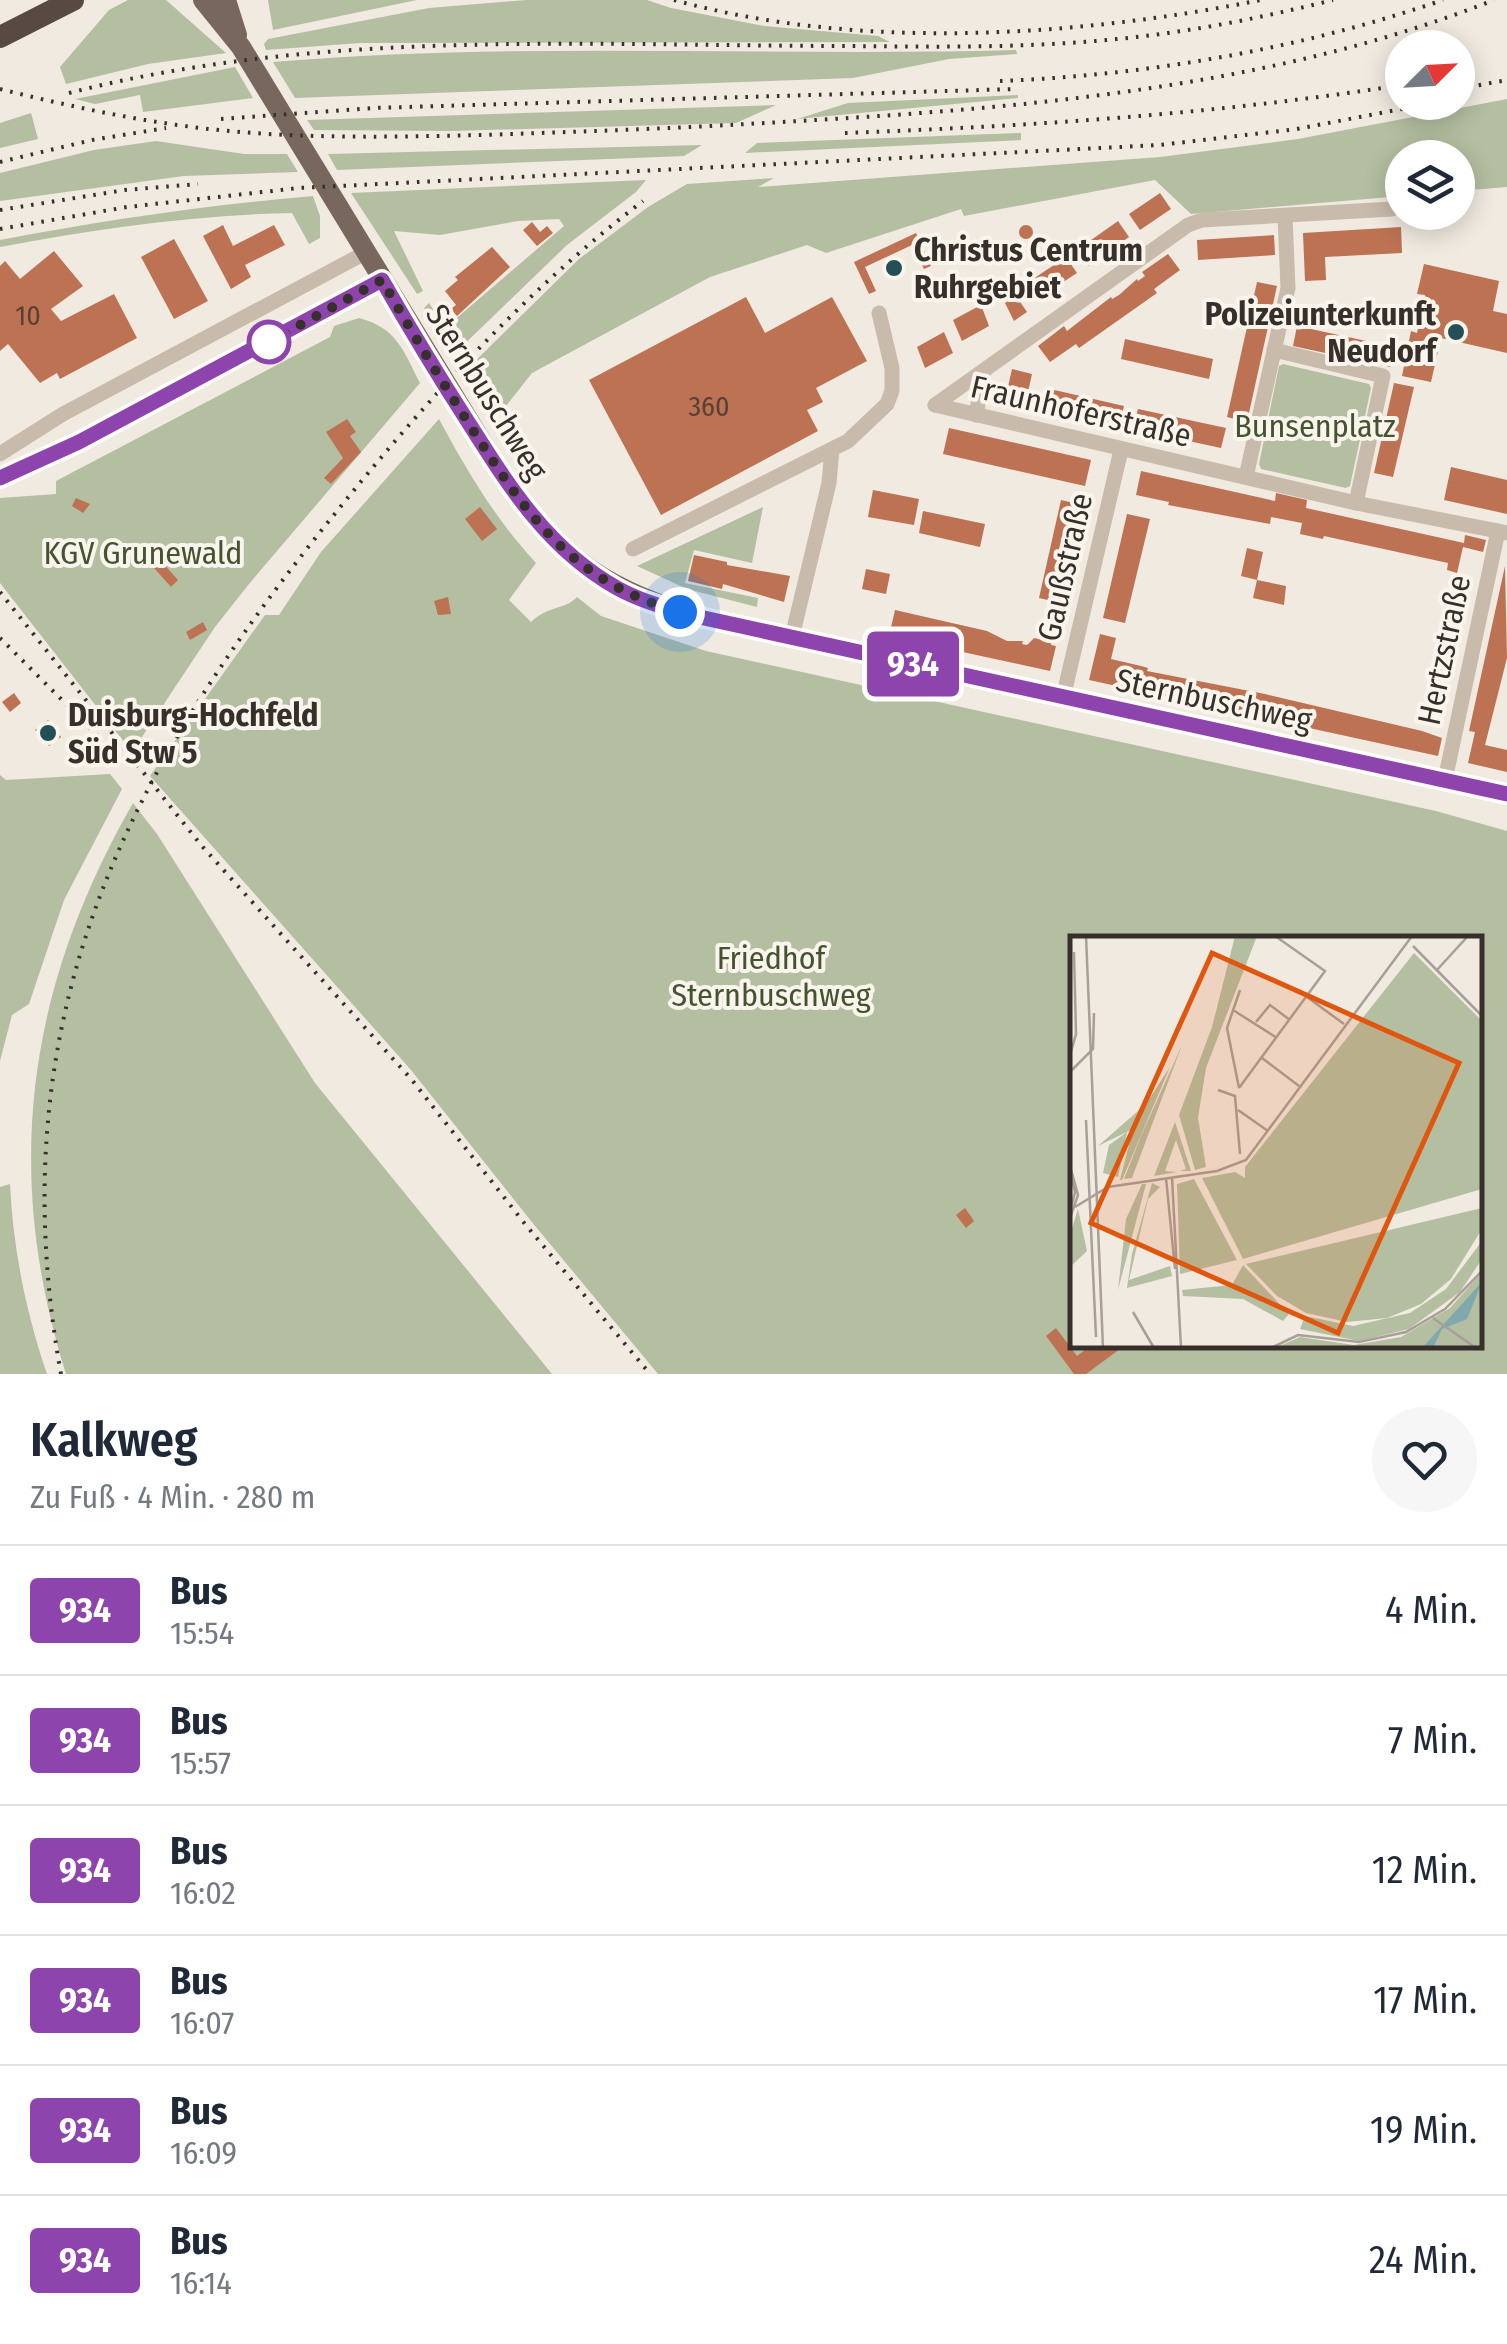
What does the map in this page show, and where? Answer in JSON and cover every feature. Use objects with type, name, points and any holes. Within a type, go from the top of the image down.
[{"type":"highway","points":[[0,37],[73,0]]},
{"type":"main road","name":"Sternbuschweg","points":[[203,0],[241,47],[504,478],[534,520],[572,557],[616,588],[657,605],[792,637],[1507,794]]},
{"type":"main road","name":"Sternbuschweg","points":[[226,0],[241,47]]},
{"type":"street","points":[[976,415],[984,371],[1188,225],[1202,220],[1385,209]]},
{"type":"street","points":[[1246,478],[1288,288],[1284,216]]},
{"type":"street","points":[[0,454],[63,414],[365,252]]},
{"type":"street","points":[[0,478],[79,442],[382,280]]},
{"type":"street","points":[[633,549],[848,441],[887,404],[892,391],[892,368],[879,314]]},
{"type":"street","points":[[1274,350],[1383,376],[1356,503]]},
{"type":"street","name":"Fraunhoferstraße","points":[[984,371],[935,405],[1356,503],[1502,532]]},
{"type":"street","points":[[792,637],[829,483],[832,449]]},
{"type":"street","name":"Gaußstraße","points":[[1062,698],[1121,450]]},
{"type":"street","name":"Hertzstraße","points":[[1444,780],[1502,532]]},
{"type":"green space","points":[[128,0],[166,0],[226,53],[148,64],[66,84],[60,67],[109,10]]},
{"type":"green space","points":[[268,0],[417,0],[273,30]]},
{"type":"green space","points":[[526,0],[647,0],[764,26],[878,36],[890,42],[360,43],[266,50],[264,44],[268,39],[429,8]]},
{"type":"green space","points":[[1016,50],[1017,54],[949,59],[853,78],[295,98],[273,62],[459,52]]},
{"type":"green space","points":[[235,67],[253,98],[143,112],[140,95],[95,104],[75,99]]},
{"type":"green space","points":[[1018,98],[797,119],[848,103]]},
{"type":"green space","points":[[1507,99],[1507,187],[1475,190],[1475,140],[1385,140],[1385,197],[1191,214],[1155,180],[964,216],[961,209],[826,253],[807,245],[710,277],[532,373],[499,415],[463,373],[579,259],[648,207],[687,184],[774,178],[758,187],[1160,157],[1298,139],[1397,120],[1475,120],[1475,105]]},
{"type":"green space","points":[[776,105],[736,123],[452,131],[314,130],[307,120]]},
{"type":"green space","points":[[31,113],[38,139],[0,148],[0,123]]},
{"type":"green space","points":[[1021,133],[1021,140],[745,153],[757,143]]},
{"type":"green space","points":[[156,141],[244,154],[287,154],[298,172],[184,176],[0,201],[0,173],[94,150]]},
{"type":"green space","points":[[702,145],[684,156],[337,170],[328,154]]},
{"type":"green space","points":[[646,180],[567,245],[452,356],[424,308],[429,303],[445,328],[564,226],[559,219],[518,221],[440,235],[394,231],[423,291],[417,294],[351,193]]},
{"type":"green space","points":[[313,196],[320,216],[320,238],[309,244],[292,213],[145,224],[0,247],[0,240],[78,226]]},
{"type":"green space","name":"KGV Grunewald","points":[[359,318],[391,334],[420,383],[215,627],[132,752],[0,583],[0,498],[56,494],[56,481],[330,337],[334,326]]},
{"type":"green space","name":"Bunsenplatz","points":[[1279,366],[1369,384],[1350,486],[1261,469]]},
{"type":"green space","name":"Friedhof Sternbuschweg","points":[[439,419],[483,494],[536,563],[509,600],[531,622],[577,597],[601,616],[706,651],[1436,811],[1507,831],[1507,1374],[658,1374],[411,1070],[150,776],[265,615],[279,615],[321,552]]},
{"type":"green space","points":[[763,507],[752,563],[694,550],[685,583],[758,598],[757,607],[687,589],[637,566]]},
{"type":"green space","points":[[110,774],[122,789],[64,900],[29,1004],[12,1015],[0,1061],[0,775],[6,780]]},
{"type":"green space","points":[[133,803],[157,834],[315,1083],[552,1374],[66,1374],[46,1298],[35,1225],[31,1152],[36,1081],[48,1011],[69,942],[97,872]]},
{"type":"green space","points":[[10,1184],[22,1280],[47,1374],[0,1374],[0,1187]]},
{"type":"building","points":[[1160,193],[1171,209],[1140,230],[1129,214]]},
{"type":"building","points":[[1118,221],[1129,237],[1088,266],[1077,250]]},
{"type":"building","points":[[532,222],[540,232],[547,226],[553,233],[537,246],[523,230]]},
{"type":"building","points":[[223,225],[233,246],[274,225],[285,245],[245,265],[251,277],[231,289],[203,236]]},
{"type":"building","points":[[1026,225],[1033,232],[1026,239],[1019,232]]},
{"type":"building","points":[[1401,230],[1402,253],[1325,257],[1326,280],[1305,281],[1303,233]]},
{"type":"building","points":[[916,233],[931,266],[924,269],[912,245],[865,267],[876,291],[869,294],[854,262]]},
{"type":"building","points":[[1274,235],[1275,255],[1198,260],[1197,240]]},
{"type":"building","points":[[174,239],[208,301],[174,319],[141,257]]},
{"type":"building","points":[[492,247],[510,267],[457,316],[451,309],[456,305],[445,291],[458,280],[455,277]]},
{"type":"building","points":[[54,251],[83,286],[51,309],[61,321],[114,294],[137,338],[60,379],[57,373],[40,383],[8,344],[0,351],[0,266],[5,261],[20,279]]},
{"type":"building","points":[[1168,254],[1180,270],[1154,289],[1157,293],[1079,348],[1076,344],[1050,362],[1038,346],[1064,326],[1067,331],[1119,295]]},
{"type":"building","points":[[1066,257],[1077,273],[1034,301],[1024,285]]},
{"type":"building","points":[[1424,264],[1499,281],[1493,311],[1507,314],[1507,353],[1441,338],[1431,382],[1402,376],[1411,331],[1417,333],[1425,295],[1417,294]]},
{"type":"building","points":[[1257,282],[1277,286],[1247,422],[1227,417]]},
{"type":"building","points":[[1016,296],[1027,312],[1014,321],[1005,303]]},
{"type":"building","points":[[746,297],[765,333],[832,297],[867,361],[816,388],[823,402],[807,410],[818,431],[661,515],[589,380]]},
{"type":"building","points":[[981,305],[989,326],[962,341],[953,320]]},
{"type":"building","points":[[1297,326],[1394,347],[1390,367],[1293,346]]},
{"type":"building","points":[[944,332],[953,353],[925,368],[917,347]]},
{"type":"building","points":[[1125,339],[1213,359],[1209,379],[1121,359]]},
{"type":"building","points":[[1012,369],[1032,374],[1025,405],[1005,400]]},
{"type":"building","points":[[1394,383],[1414,387],[1393,477],[1374,473]]},
{"type":"building","points":[[1050,389],[1124,406],[1119,426],[1045,409]]},
{"type":"building","points":[[1138,409],[1226,428],[1221,448],[1133,429]]},
{"type":"building","points":[[347,419],[356,432],[350,436],[361,452],[331,484],[324,478],[343,458],[326,432]]},
{"type":"building","points":[[949,428],[1091,460],[1085,486],[943,454]]},
{"type":"building","points":[[1451,467],[1507,480],[1507,514],[1444,500]]},
{"type":"building","points":[[1141,471],[1275,501],[1276,493],[1307,500],[1306,508],[1464,543],[1465,535],[1486,540],[1483,552],[1463,547],[1457,573],[1447,570],[1448,563],[1300,534],[1302,523],[1271,517],[1270,524],[1168,505],[1169,502],[1136,495]]},
{"type":"building","points":[[873,490],[919,499],[914,525],[868,517]]},
{"type":"building","points":[[76,498],[90,504],[83,513],[72,506]]},
{"type":"building","points":[[1061,500],[1087,506],[1065,604],[1039,598]]},
{"type":"building","points":[[480,507],[497,529],[482,541],[465,519]]},
{"type":"building","points":[[923,511],[985,524],[980,547],[919,533]]},
{"type":"building","points":[[1127,514],[1150,519],[1125,623],[1103,618]]},
{"type":"building","points":[[1247,548],[1263,552],[1257,580],[1241,576]]},
{"type":"building","points":[[694,555],[790,576],[784,602],[723,584],[722,589],[688,581]]},
{"type":"building","points":[[161,561],[178,580],[171,587],[154,568]]},
{"type":"building","points":[[1505,566],[1507,658],[1485,745],[1507,750],[1507,772],[1468,763],[1475,732],[1469,731]]},
{"type":"building","points":[[866,569],[890,574],[886,594],[862,589]]},
{"type":"building","points":[[1257,580],[1286,586],[1284,605],[1253,598]]},
{"type":"building","points":[[448,597],[451,614],[438,615],[434,601]]},
{"type":"building","points":[[895,610],[987,631],[1007,641],[1023,641],[1027,645],[1034,638],[1052,642],[1056,646],[1050,671],[889,636]]},
{"type":"building","points":[[203,622],[207,630],[190,640],[186,632]]},
{"type":"building","points":[[1100,634],[1116,638],[1111,659],[1148,668],[1147,671],[1422,731],[1442,738],[1438,756],[1089,680]]},
{"type":"building","points":[[14,693],[21,703],[10,712],[2,702]]},
{"type":"building","name":"Duisburg-Hochfeld Süd Stw 5","points":[[48,720],[61,737],[49,746],[35,730]]},
{"type":"building","points":[[965,1208],[974,1221],[966,1228],[956,1215]]},
{"type":"building","points":[[1056,1328],[1077,1356],[1086,1349],[1120,1349],[1086,1374],[1074,1374],[1046,1336]]},
{"type":"railway","points":[[674,0],[817,27],[967,33],[1117,23],[1261,0]]},
{"type":"railway","points":[[69,93],[165,72],[262,58],[458,45],[951,47],[1084,42],[1198,28],[1333,0]]},
{"type":"railway","points":[[1000,81],[1112,73],[1224,57],[1335,32],[1443,0]]},
{"type":"railway","points":[[0,89],[156,122],[311,136],[482,135],[841,118],[1031,103],[1220,76],[1313,57],[1494,0]]},
{"type":"railway","points":[[1475,86],[1507,80]]},
{"type":"railway","points":[[845,133],[1125,117],[1385,87]]},
{"type":"railway","points":[[221,119],[373,108],[1015,89]]},
{"type":"railway","points":[[0,229],[127,207],[299,188],[1160,145],[1297,129],[1385,112]]},
{"type":"railway","points":[[0,162],[92,140],[166,128]]},
{"type":"railway","points":[[0,210],[125,190],[198,184]]},
{"type":"railway","points":[[61,1374],[46,1251],[47,1136],[62,1028],[90,924],[131,824],[183,727],[245,631],[354,490],[469,358],[553,276],[643,201]]},
{"type":"railway","points":[[0,592],[201,845],[412,1080],[650,1374]]},
{"type":"railway","points":[[0,638],[99,737]]},
{"type":"bus line","name":"934","points":[[0,478],[79,442],[382,280],[454,401],[534,520],[572,557],[616,588],[704,618],[1507,794]]},
{"type":"place","name":"Christus Centrum Ruhrgebiet","points":[[894,268]]},
{"type":"place","name":"Polizeiunterkunft Neudorf","points":[[1456,332]]},
{"type":"place","name":"Duisburg-Hochfeld Süd Stw 5","points":[[48,733]]},
{"type":"route","points":[[269,342],[382,280],[454,401],[534,520],[572,557],[616,588],[680,612]]}]
